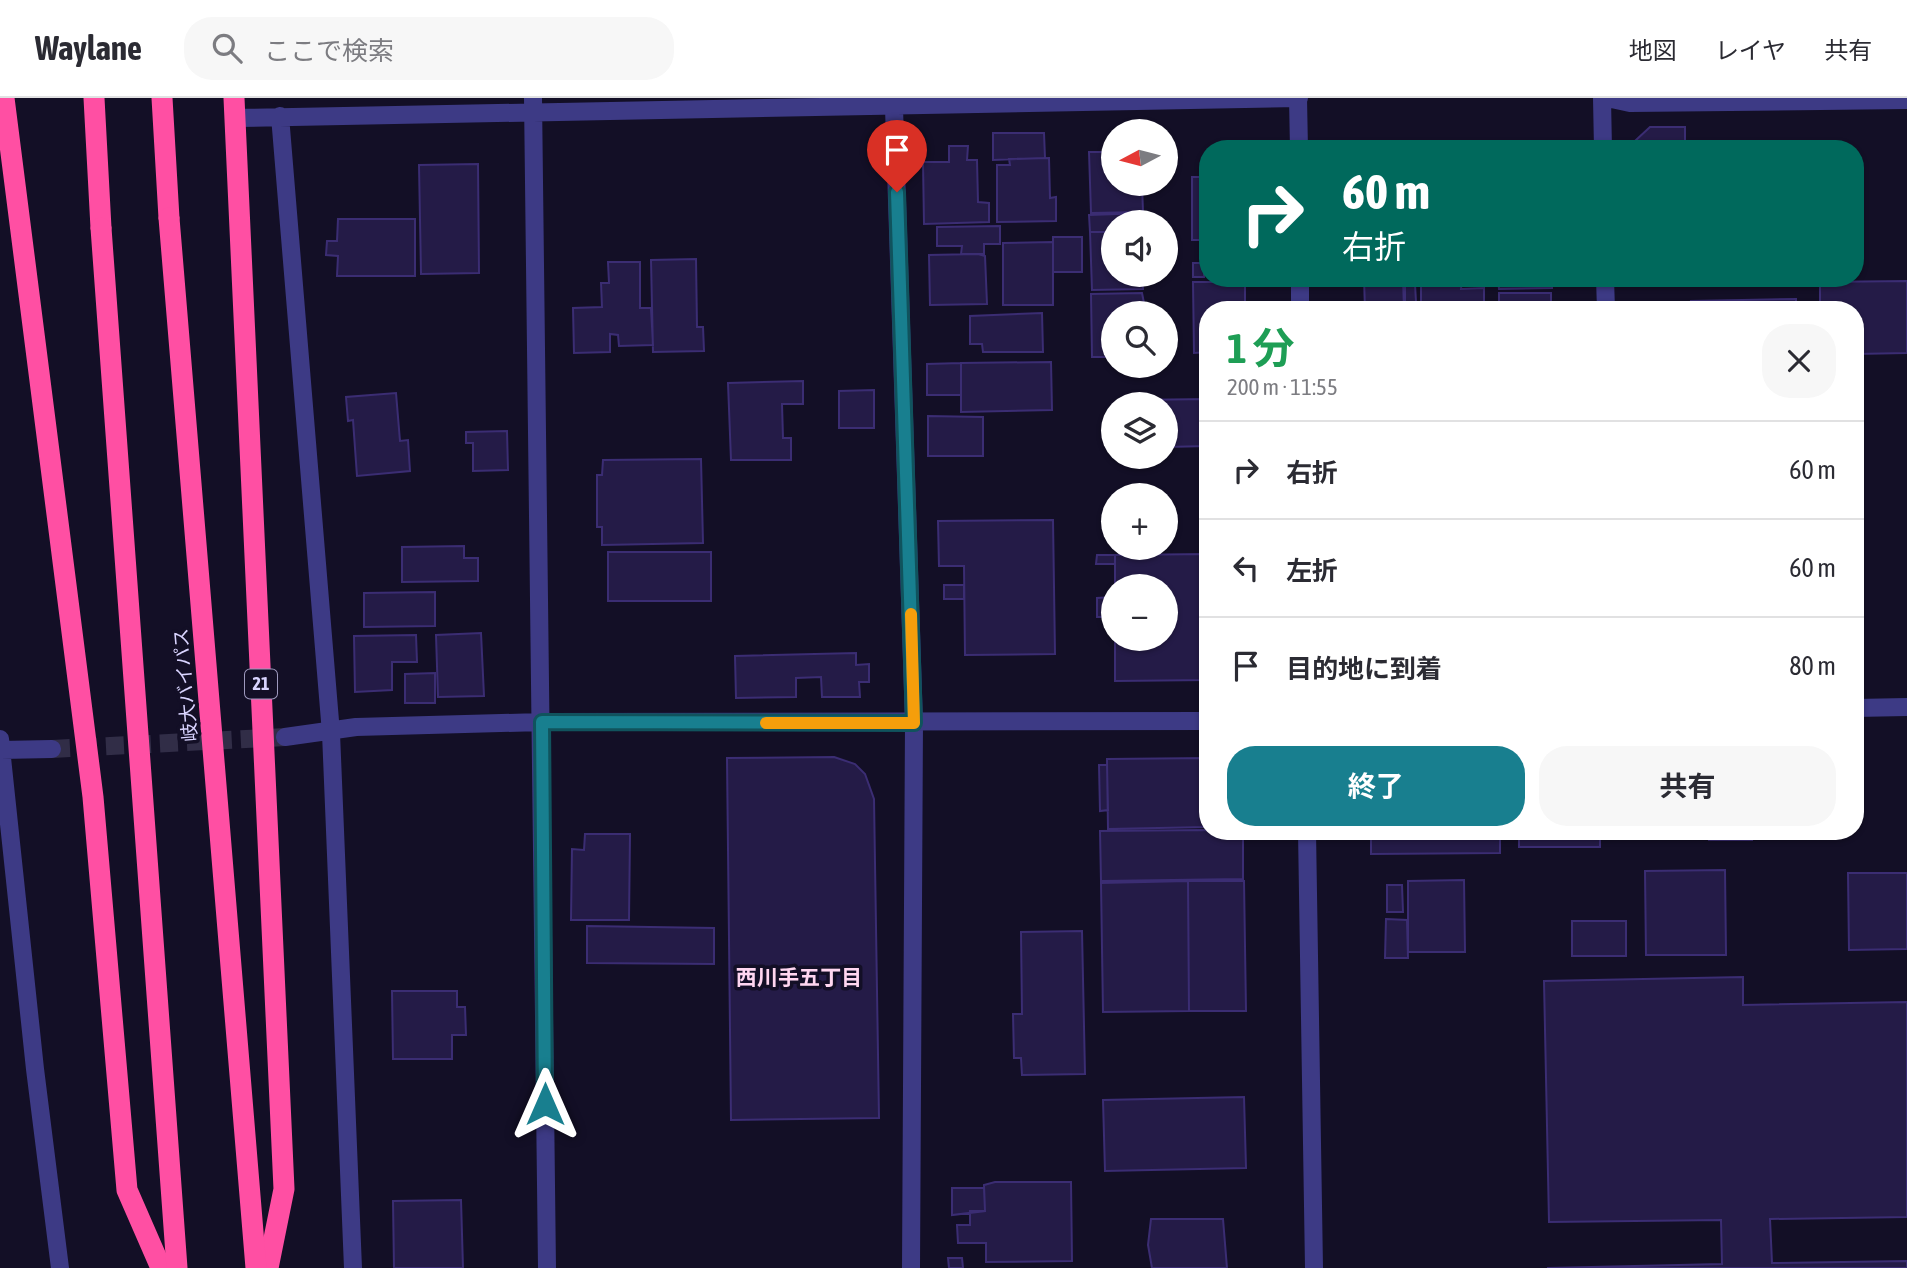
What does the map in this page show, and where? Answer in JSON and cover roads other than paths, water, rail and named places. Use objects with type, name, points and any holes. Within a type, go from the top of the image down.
[{"type":"highway","points":[[93,98],[177,1268]]},
{"type":"highway","name":"岐大バイパス","points":[[162,98],[169,218],[256,1268]]},
{"type":"highway","points":[[3,108],[93,797],[127,1190],[161,1268]]},
{"type":"highway","name":"21","points":[[235,108],[284,1189],[268,1268]]},
{"type":"street","points":[[235,108],[280,116],[534,105],[894,108],[1072,100],[1298,98],[1299,140]]},
{"type":"street","points":[[1603,140],[1605,98],[1630,103],[1907,100]]},
{"type":"street","points":[[534,105],[547,1268]]},
{"type":"street","points":[[894,108],[914,723],[911,1268]]},
{"type":"street","points":[[280,116],[331,733],[353,1268]]},
{"type":"street","points":[[1864,708],[1907,708]]},
{"type":"street","points":[[285,737],[331,733],[356,727],[542,722],[1199,722]]},
{"type":"street","points":[[52,749],[1,744],[35,1069],[60,1268]]},
{"type":"street","points":[[1307,840],[1314,1268]]},
{"type":"tunnel","points":[[52,749],[285,737]]},
{"type":"district","name":"西川手五丁目","points":[[799,978]]}]
